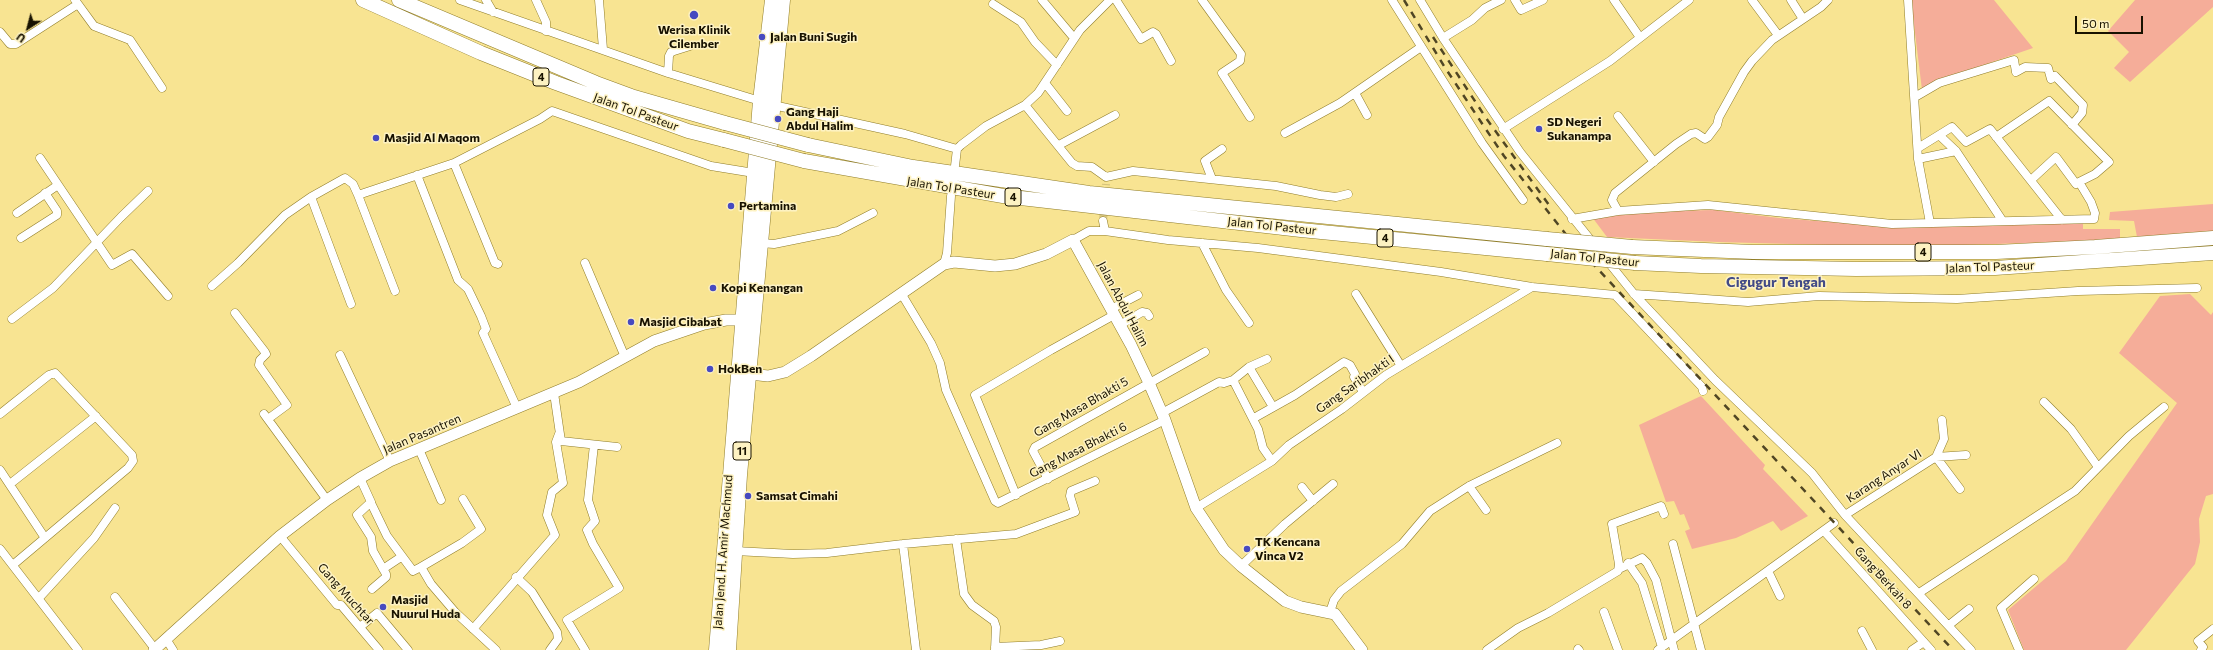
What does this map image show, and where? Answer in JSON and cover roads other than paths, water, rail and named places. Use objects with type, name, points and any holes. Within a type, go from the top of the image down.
[{"type":"highway","name":"Jalan Tol Pasteur","points":[[363,0],[481,53],[556,83],[688,131],[804,161],[1003,196],[1223,221],[1635,263],[1841,269],[1995,268],[2213,253]]},
{"type":"highway","name":"Jalan Tol Pasteur","points":[[399,0],[596,83],[634,97],[725,123],[808,145],[913,166],[1002,181],[1089,193],[1632,247],[1753,252],[1996,252],[2095,247],[2213,238]]},
{"type":"highway","name":"Jalan Jend. H. Amir Machmud","points":[[729,650],[734,551],[750,374],[766,243],[767,103],[772,0]]},
{"type":"highway","name":"Jalan Jend. H. Amir Machmud","points":[[716,650],[726,508],[743,320],[754,172],[767,103],[783,0]]},
{"type":"highway","points":[[1223,206],[1223,221]]},
{"type":"street","points":[[460,0],[546,31],[603,49],[668,74],[767,103],[905,134],[957,149]]},
{"type":"street","points":[[486,0],[493,12]]},
{"type":"street","points":[[536,0],[546,22],[546,31]]},
{"type":"street","points":[[600,0],[603,49]]},
{"type":"street","points":[[1042,0],[1074,38]]},
{"type":"street","points":[[955,166],[957,149],[986,126],[1025,105],[1045,83],[1074,38],[1110,0]]},
{"type":"street","points":[[1116,0],[1141,39],[1153,32],[1156,34],[1171,61]]},
{"type":"street","points":[[1202,0],[1241,54],[1240,60],[1222,73],[1250,117]]},
{"type":"street","points":[[1392,0],[1482,142],[1523,200]]},
{"type":"street","points":[[1420,0],[1443,38],[1504,129],[1572,219],[1634,294],[1715,380],[1812,473],[1845,515],[1971,650]]},
{"type":"street","points":[[1443,38],[1472,20],[1485,8],[1501,0]]},
{"type":"street","points":[[1515,0],[1521,10],[1543,0]]},
{"type":"street","points":[[1614,0],[1640,36]]},
{"type":"street","points":[[1752,0],[1778,35]]},
{"type":"street","points":[[1791,0],[1804,19]]},
{"type":"street","points":[[1618,210],[1612,200],[1616,193],[1691,134],[1696,133],[1704,139],[1708,137],[1717,125],[1719,117],[1744,72],[1778,35],[1804,19],[1828,0]]},
{"type":"street","points":[[1908,0],[1918,159],[1930,223]]},
{"type":"street","points":[[1504,129],[1610,61],[1686,1]]},
{"type":"street","points":[[0,32],[10,44],[16,44],[76,2],[94,26],[130,40],[162,88]]},
{"type":"street","points":[[993,4],[1021,22],[1035,42],[1057,65]]},
{"type":"street","points":[[668,74],[669,56],[671,52],[690,46]]},
{"type":"street","points":[[1285,132],[1330,109],[1421,47]]},
{"type":"street","points":[[1915,97],[1939,83],[2014,60],[2016,72],[2026,67],[2048,68],[2051,79],[2055,76],[2083,105],[2082,113],[2072,125]]},
{"type":"street","points":[[1045,83],[1067,110]]},
{"type":"street","points":[[1355,93],[1367,115]]},
{"type":"street","points":[[1996,137],[2049,101],[2109,162],[2095,174],[2076,184],[2056,158],[2032,180]]},
{"type":"street","points":[[1025,105],[1059,145],[1072,163],[1077,166],[1092,167],[1106,180],[1134,172],[1276,186],[1320,195],[1336,196],[1348,194]]},
{"type":"street","points":[[358,195],[454,163],[540,119],[552,111],[711,166],[754,172]]},
{"type":"street","points":[[1059,145],[1115,115]]},
{"type":"street","points":[[1618,116],[1654,162]]},
{"type":"street","points":[[1918,148],[1952,127],[1967,142],[1988,128],[2032,180],[2062,220]]},
{"type":"street","points":[[1939,135],[1956,152],[2002,220]]},
{"type":"street","points":[[1212,179],[1205,161],[1222,149]]},
{"type":"street","points":[[1918,159],[1956,152]]},
{"type":"street","points":[[40,158],[112,266],[132,254],[168,296]]},
{"type":"street","points":[[454,163],[495,263],[498,264]]},
{"type":"street","points":[[417,175],[458,280],[468,289],[481,316],[486,329],[483,333],[517,408]]},
{"type":"street","points":[[212,286],[238,263],[285,215],[310,197],[345,178],[353,184],[358,195],[395,291]]},
{"type":"street","points":[[1572,219],[1618,210],[1708,205],[1892,224],[2002,220],[2094,219],[2095,213],[2091,202],[2079,182]]},
{"type":"street","points":[[17,213],[58,185]]},
{"type":"street","points":[[12,318],[52,288],[148,190]]},
{"type":"street","points":[[21,238],[57,215],[57,211],[45,193]]},
{"type":"street","points":[[944,264],[947,253],[951,196]]},
{"type":"street","points":[[310,197],[351,304]]},
{"type":"street","points":[[766,243],[838,231],[873,214]]},
{"type":"street","points":[[1103,221],[1105,232]]},
{"type":"street","points":[[750,374],[768,376],[785,372],[811,356],[944,264],[954,262],[995,266],[1015,264],[1046,254],[1089,231],[1258,248],[1426,270],[1532,287],[1615,295],[1702,387],[1703,391]]},
{"type":"street","name":"Jalan Abdul Halim","points":[[1072,240],[1115,316],[1149,382],[1163,416],[1196,508],[1224,550],[1241,566],[1293,605],[1330,612]]},
{"type":"street","points":[[1202,243],[1226,290],[1249,323]]},
{"type":"street","points":[[585,263],[625,357]]},
{"type":"street","name":"Gang Saribhakti I","points":[[1196,508],[1272,461],[1289,445],[1401,366],[1532,287]]},
{"type":"street","points":[[1634,294],[1748,302],[1819,296],[1957,299],[2078,291],[2197,288]]},
{"type":"street","name":"Gang Masa Bhakti 6","points":[[901,293],[931,343],[940,363],[946,390],[995,501],[1002,503],[1163,416],[1219,382],[1224,383],[1233,380]]},
{"type":"street","points":[[1356,294],[1401,366]]},
{"type":"street","points":[[1016,495],[975,395],[1051,350],[1115,316],[1138,295]]},
{"type":"street","points":[[1115,316],[1142,312],[1147,313],[1149,316]]},
{"type":"street","points":[[235,313],[265,352],[266,354],[260,360],[260,366],[287,405],[266,417],[327,500]]},
{"type":"street","name":"Jalan Pasantren","points":[[155,650],[280,536],[327,500],[360,478],[390,461],[596,374],[654,341],[704,324],[726,320],[743,320]]},
{"type":"street","points":[[1149,382],[1205,352]]},
{"type":"street","points":[[340,355],[390,461]]},
{"type":"street","points":[[1267,359],[1249,367],[1233,380],[1238,394],[1254,418],[1262,436],[1262,448],[1272,461]]},
{"type":"street","points":[[1254,418],[1295,395],[1344,362],[1350,365],[1355,374],[1354,377],[1363,392]]},
{"type":"street","points":[[1249,367],[1273,407]]},
{"type":"street","points":[[0,414],[49,375],[55,373],[132,455],[133,461],[128,468],[14,564]]},
{"type":"street","name":"Gang Masa Bhakti 5","points":[[1048,479],[1033,451],[1035,447],[1149,382]]},
{"type":"street","points":[[554,393],[559,434],[563,442],[617,447]]},
{"type":"street","points":[[2044,402],[2071,429],[2098,467]]},
{"type":"street","points":[[1919,593],[2075,491],[2129,436],[2164,406]]},
{"type":"street","points":[[10,484],[96,416]]},
{"type":"street","points":[[1936,457],[1944,439],[1942,420]]},
{"type":"street","points":[[473,629],[516,577],[554,535],[547,515],[552,492],[563,483],[556,442],[559,434]]},
{"type":"street","points":[[1362,650],[1340,619],[1330,612],[1334,600],[1341,591],[1402,544],[1430,511],[1469,486],[1557,443]]},
{"type":"street","points":[[585,650],[567,620],[619,588],[593,544],[587,530],[595,521],[588,500],[594,445]]},
{"type":"street","points":[[419,449],[441,500]]},
{"type":"street","points":[[1936,457],[1966,454]]},
{"type":"street","points":[[1936,457],[1960,489]]},
{"type":"street","name":"Karang Anyar VI","points":[[1845,515],[1936,457]]},
{"type":"street","points":[[0,470],[45,538]]},
{"type":"street","points":[[360,478],[387,536],[412,571],[480,531],[480,525],[463,499]]},
{"type":"street","points":[[734,551],[793,554],[827,553],[903,544],[1016,534],[1075,512],[1070,496],[1071,491],[1095,481]]},
{"type":"street","points":[[1241,566],[1285,524],[1333,484]]},
{"type":"street","points":[[1469,486],[1486,510]]},
{"type":"street","points":[[1302,487],[1313,501]]},
{"type":"street","points":[[371,503],[357,515],[371,537],[373,552],[386,577],[372,589]]},
{"type":"street","points":[[1618,570],[1612,524],[1661,506],[1664,514]]},
{"type":"street","points":[[40,598],[94,538],[116,508]]},
{"type":"street","points":[[1628,563],[1642,583],[1660,648],[1834,523]]},
{"type":"street","name":"Gang Berkah 8","points":[[1824,531],[1931,650]]},
{"type":"street","name":"Gang Muchtar","points":[[280,536],[337,605],[341,605],[380,650]]},
{"type":"street","points":[[956,539],[964,594],[972,605],[994,621],[996,627],[995,648],[1041,645],[1060,641]]},
{"type":"street","points":[[903,544],[916,650]]},
{"type":"street","points":[[1673,544],[1701,650]]},
{"type":"street","points":[[0,549],[14,564],[78,650]]},
{"type":"street","points":[[383,569],[401,557]]},
{"type":"street","points":[[1487,650],[1518,628],[1548,613],[1628,563],[1642,558],[1647,563],[1656,580],[1673,639],[1674,650]]},
{"type":"street","points":[[421,567],[431,584],[455,612],[496,650]]},
{"type":"street","points":[[1768,571],[1780,596]]},
{"type":"street","points":[[516,577],[532,592],[557,632],[558,639],[550,650]]},
{"type":"street","points":[[2019,650],[2001,608],[2034,579]]},
{"type":"street","points":[[115,597],[155,650]]},
{"type":"street","points":[[1949,625],[1969,609]]},
{"type":"street","points":[[1604,612],[1618,650]]},
{"type":"street","points":[[360,627],[377,613],[408,650]]},
{"type":"street","points":[[2201,650],[2203,647],[2198,641],[2213,629]]},
{"type":"street","points":[[1862,631],[1872,650]]},
{"type":"street","points":[[166,639],[174,650]]},
{"type":"street","points":[[1912,650],[1924,642]]},
{"type":"tunnel","points":[[1103,221],[1106,184]]},
{"type":"railway","points":[[1404,0],[1444,66],[1504,156],[1568,237],[1953,650]]},
{"type":"railway","points":[[1433,37],[1486,118],[1549,205]]},
{"type":"place","name":"Werisa Klinik Cilember","points":[[694,15]]},
{"type":"place","name":"Jalan Buni Sugih","points":[[762,37]]},
{"type":"place","name":"Gang Haji Abdul Halim","points":[[778,119]]},
{"type":"place","name":"SD Negeri Sukanampa","points":[[1539,129]]},
{"type":"place","name":"Masjid Al Maqom","points":[[376,138]]},
{"type":"place","name":"Pertamina","points":[[731,206]]},
{"type":"place","name":"Kopi Kenangan","points":[[713,288]]},
{"type":"place","name":"Masjid Cibabat","points":[[631,322]]},
{"type":"place","name":"HokBen","points":[[710,369]]},
{"type":"place","name":"Samsat Cimahi","points":[[748,496]]},
{"type":"place","name":"TK Kencana Vinca V2","points":[[1247,549]]},
{"type":"place","name":"Masjid Nuurul Huda","points":[[383,607]]},
{"type":"district","name":"Cigugur Tengah","points":[[1776,282]]}]
